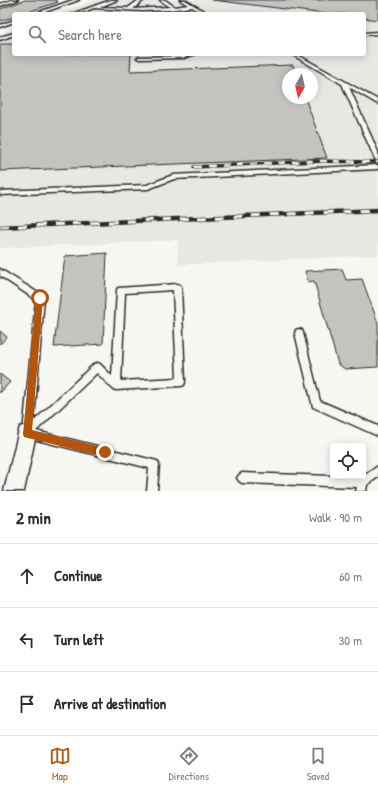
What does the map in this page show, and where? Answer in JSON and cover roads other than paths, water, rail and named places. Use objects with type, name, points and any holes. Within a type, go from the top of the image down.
[{"type":"street","points":[[14,491],[28,434]]},
{"type":"lane","points":[[0,5],[16,0]]},
{"type":"lane","points":[[40,12],[68,1],[77,0]]},
{"type":"lane","points":[[80,12],[115,0]]},
{"type":"lane","points":[[130,9],[142,0]]},
{"type":"lane","points":[[162,0],[174,8]]},
{"type":"lane","points":[[182,0],[203,12]]},
{"type":"lane","points":[[93,7],[130,9],[192,6]]},
{"type":"lane","points":[[0,26],[12,22]]},
{"type":"lane","points":[[366,34],[378,33]]},
{"type":"lane","points":[[0,39],[12,35]]},
{"type":"lane","points":[[139,58],[187,56]]},
{"type":"lane","points":[[297,56],[378,102]]},
{"type":"lane","points":[[344,83],[378,159]]},
{"type":"lane","points":[[0,193],[148,187],[173,177],[378,167]]},
{"type":"lane","points":[[0,272],[40,298],[28,434]]},
{"type":"lane","points":[[28,434],[97,367],[116,386],[181,382],[177,288],[121,290],[116,386]]},
{"type":"lane","points":[[299,333],[316,404],[378,431]]},
{"type":"lane","points":[[28,434],[154,464],[152,491]]},
{"type":"lane","points":[[242,478],[362,487],[378,471]]},
{"type":"railway","points":[[194,167],[316,161],[378,162]]},
{"type":"railway","points":[[0,227],[378,210]]}]
